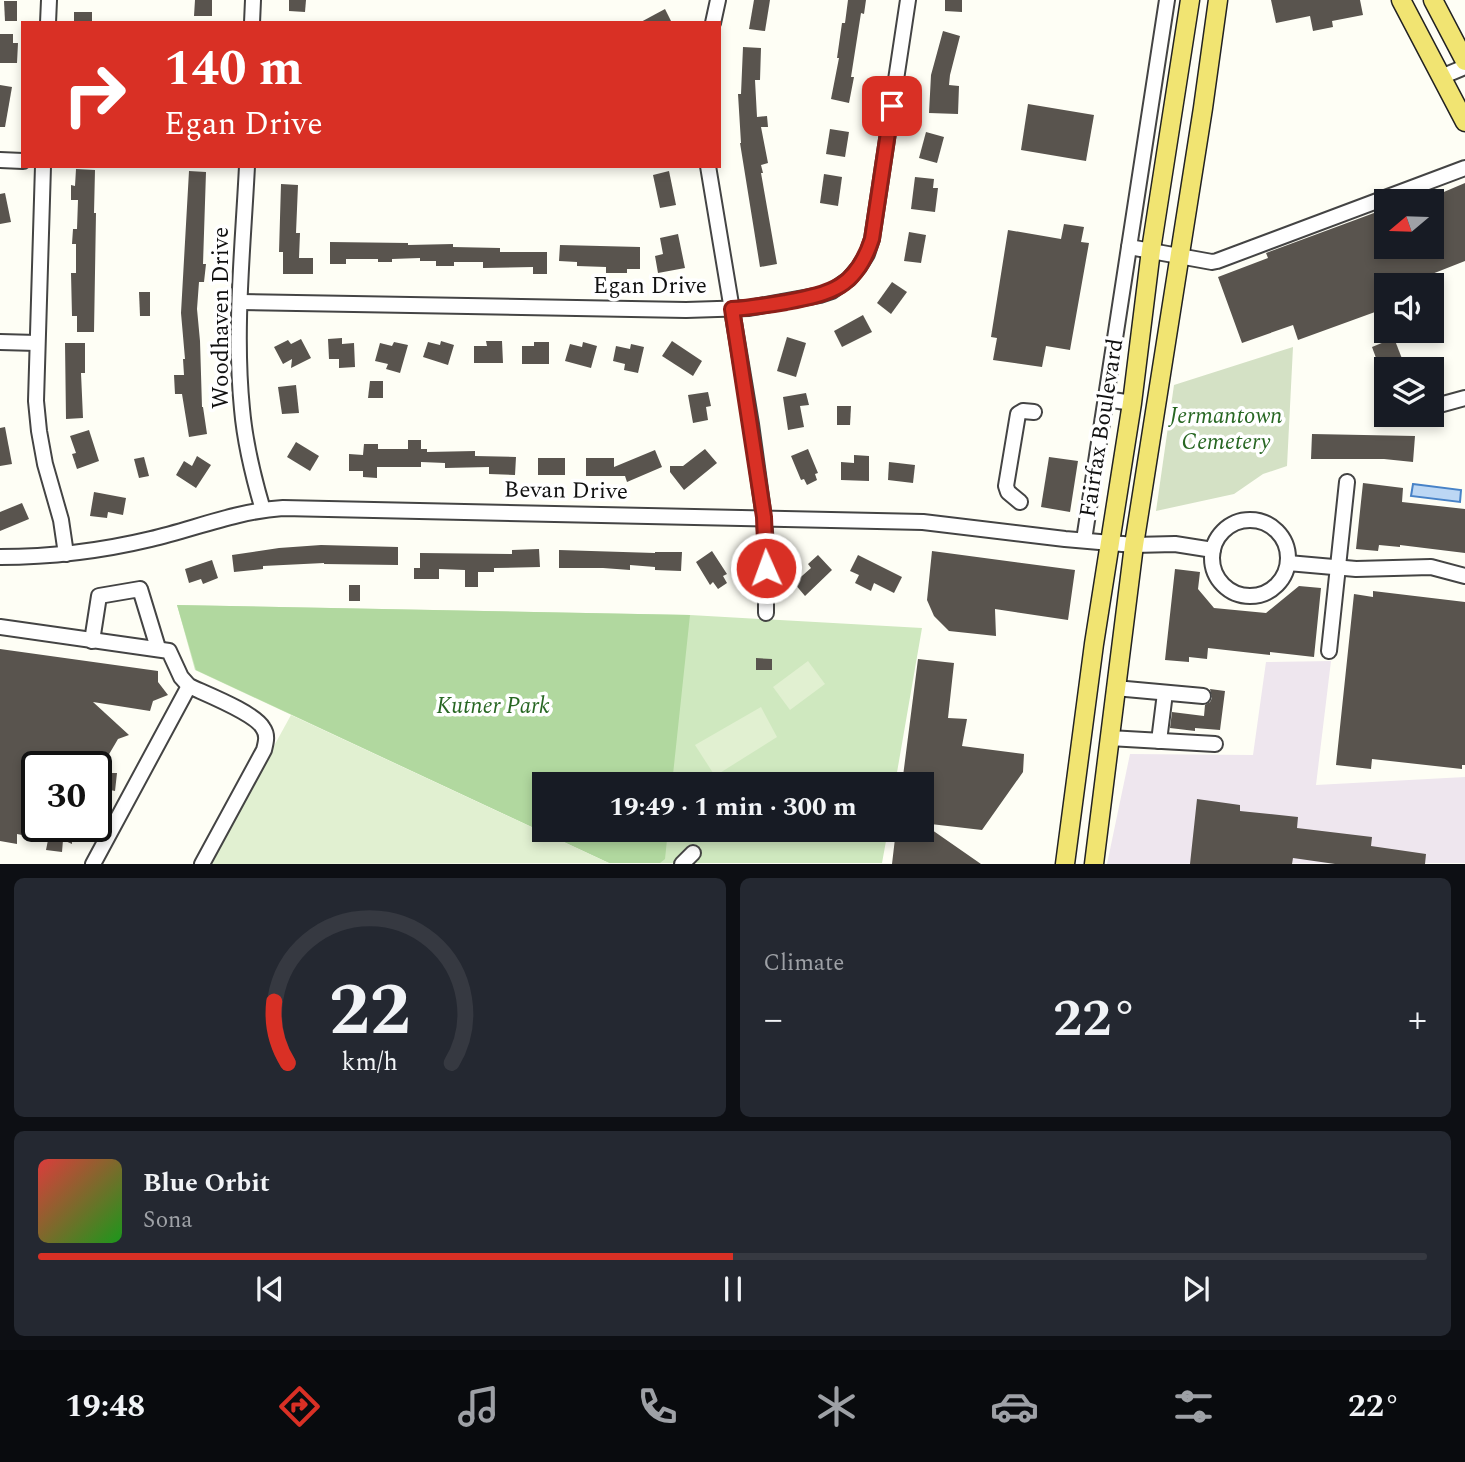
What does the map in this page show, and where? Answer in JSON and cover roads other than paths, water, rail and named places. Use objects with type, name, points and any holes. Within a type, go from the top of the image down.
[{"type":"main road","name":"Fairfax Boulevard","points":[[1065,863],[1109,543],[1132,403],[1151,250],[1190,0]]},
{"type":"main road","points":[[1094,863],[1135,545],[1218,0]]},
{"type":"main road","points":[[1401,0],[1465,122]]},
{"type":"main road","points":[[1433,0],[1465,61]]},
{"type":"street","points":[[48,21],[49,0]]},
{"type":"street","points":[[252,21],[253,0]]},
{"type":"street","points":[[713,21],[718,0]]},
{"type":"street","name":"Egan Drive","points":[[240,302],[732,309],[820,295],[839,287],[859,267],[872,239],[908,0]]},
{"type":"street","points":[[1084,540],[1167,0]]},
{"type":"street","points":[[1441,77],[1465,67]]},
{"type":"street","points":[[0,160],[21,161]]},
{"type":"street","points":[[43,168],[36,401],[45,464],[61,520],[66,554]]},
{"type":"street","name":"Woodhaven Drive","points":[[247,168],[239,350],[242,411],[252,471],[263,510]]},
{"type":"street","points":[[708,168],[764,517],[766,613]]},
{"type":"street","points":[[1129,247],[1217,261],[1465,168]]},
{"type":"street","points":[[0,342],[37,343]]},
{"type":"street","points":[[1444,404],[1465,398]]},
{"type":"street","points":[[1106,399],[1132,403]]},
{"type":"street","points":[[1020,502],[1008,492],[1006,486],[1018,414],[1023,411],[1034,412]]},
{"type":"street","points":[[1329,651],[1347,482]]},
{"type":"street","name":"Bevan Drive","points":[[0,556],[33,557],[111,548],[263,510],[296,509],[923,522],[1109,543],[1175,544],[1213,550]]},
{"type":"street","points":[[1237,522],[1262,522],[1282,539],[1288,563],[1276,585],[1255,596],[1243,596],[1231,592],[1215,574],[1213,550],[1217,538],[1226,528],[1237,522]]},
{"type":"street","points":[[1288,563],[1338,568],[1431,567],[1465,576]]},
{"type":"street","points":[[92,641],[99,596],[140,589],[158,648]]},
{"type":"street","points":[[0,626],[169,651],[181,677],[189,686],[254,717],[263,726],[267,737],[264,750],[202,863]]},
{"type":"street","points":[[93,863],[189,686]]},
{"type":"street","points":[[1115,688],[1203,696]]},
{"type":"street","points":[[1159,741],[1165,693]]},
{"type":"street","points":[[1109,738],[1215,744]]},
{"type":"water","points":[[1413,484],[1461,490],[1460,502],[1411,496]]},
{"type":"park label","name":"Jermantown Cemetery","points":[[1226,429]]},
{"type":"park label","name":"Kutner Park","points":[[493,706]]}]
